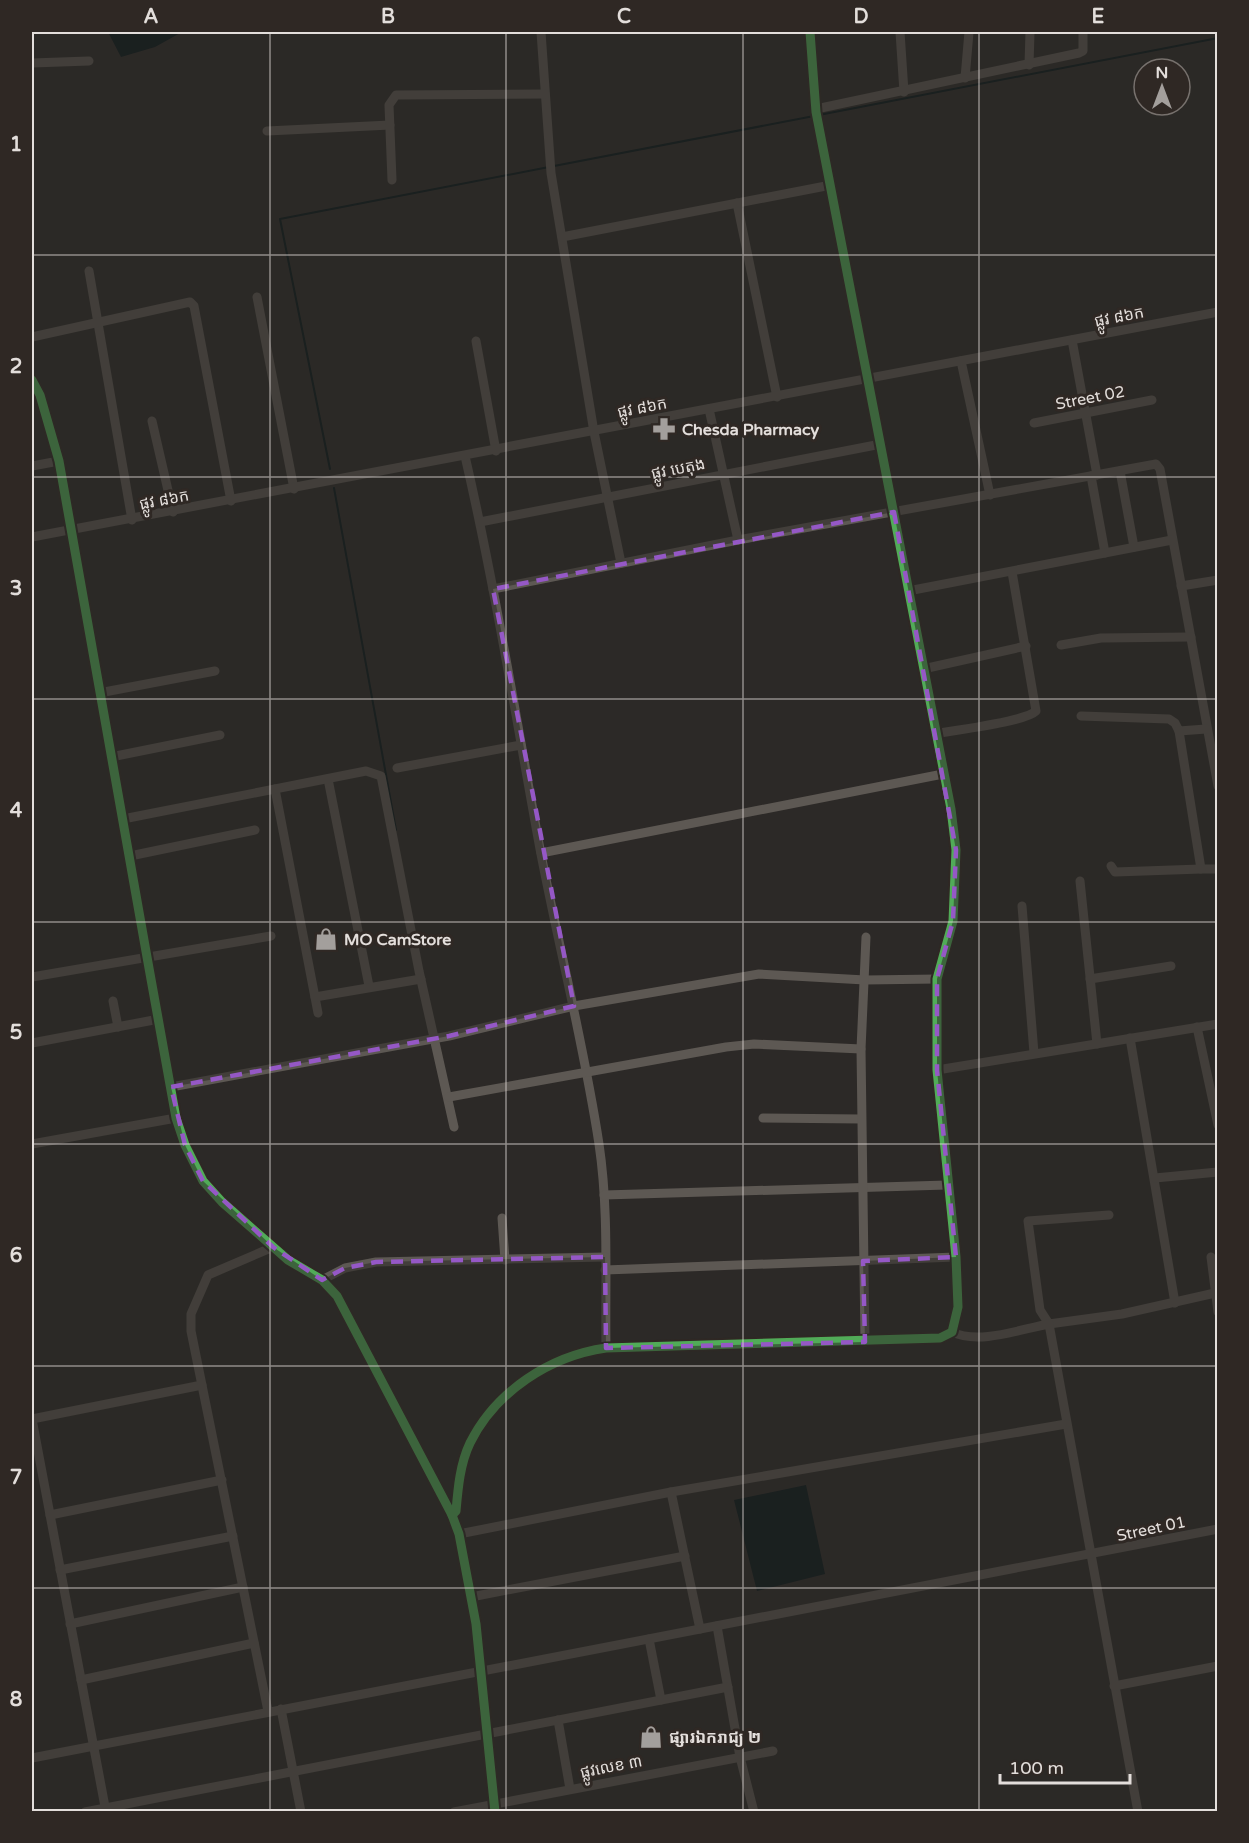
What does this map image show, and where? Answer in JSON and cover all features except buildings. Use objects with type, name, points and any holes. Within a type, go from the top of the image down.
[{"type":"street","points":[[535,32],[541,32],[551,173],[594,432],[621,563]]},
{"type":"street","points":[[810,32],[816,113],[951,809],[956,850],[953,921],[937,979],[938,1070],[947,1185],[956,1257],[958,1307],[952,1332]]},
{"type":"street","points":[[900,32],[904,92]]},
{"type":"street","points":[[965,78],[969,32]]},
{"type":"street","points":[[1029,65],[1030,32]]},
{"type":"street","points":[[816,113],[1083,51],[1083,32]]},
{"type":"street","points":[[32,63],[89,61]]},
{"type":"street","points":[[392,180],[389,105],[396,95],[545,94]]},
{"type":"street","points":[[267,131],[390,125]]},
{"type":"street","points":[[562,237],[831,185]]},
{"type":"street","points":[[737,203],[777,397]]},
{"type":"street","points":[[89,271],[132,520]]},
{"type":"street","points":[[257,297],[294,489]]},
{"type":"street","points":[[32,337],[190,302],[194,306],[231,501]]},
{"type":"street","name":"ផ្លូវ ៨៦ក","points":[[32,537],[72,532],[1218,312]]},
{"type":"street","points":[[476,340],[496,451]]},
{"type":"street","points":[[1072,340],[1105,553]]},
{"type":"street","points":[[961,362],[990,495]]},
{"type":"street","points":[[32,380],[59,461],[147,957],[177,1118],[185,1145],[203,1181],[222,1202],[273,1247],[322,1280],[337,1296],[452,1515],[459,1534],[471,1597],[495,1808]]},
{"type":"street","name":"Street 02","points":[[1034,423],[1152,400]]},
{"type":"street","points":[[709,409],[738,540]]},
{"type":"street","points":[[152,421],[173,512]]},
{"type":"street","name":"ផ្លូវ បេតុង","points":[[480,522],[881,444]]},
{"type":"street","points":[[465,456],[480,522],[541,853],[574,1006],[599,1145],[604,1195],[606,1348]]},
{"type":"street","points":[[32,466],[59,461]]},
{"type":"street","points":[[493,589],[738,540],[1155,464],[1160,469],[1218,786]]},
{"type":"street","points":[[1120,471],[1134,547]]},
{"type":"street","points":[[908,591],[1172,540]]},
{"type":"street","points":[[935,734],[1031,716],[1037,706],[1012,572]]},
{"type":"street","points":[[1181,586],[1218,580]]},
{"type":"street","points":[[1061,645],[1101,638],[1191,637]]},
{"type":"street","points":[[923,669],[1026,646]]},
{"type":"street","points":[[99,693],[214,671]]},
{"type":"street","points":[[1081,716],[1169,719],[1175,723],[1179,731],[1201,869]]},
{"type":"street","points":[[1179,731],[1206,729]]},
{"type":"street","points":[[111,757],[220,735]]},
{"type":"street","points":[[397,768],[521,744]]},
{"type":"street","points":[[123,819],[366,771],[378,773],[384,781],[421,979],[454,1127]]},
{"type":"street","points":[[541,853],[943,774]]},
{"type":"street","points":[[328,779],[369,986]]},
{"type":"street","points":[[275,789],[318,1013]]},
{"type":"street","points":[[130,856],[255,830]]},
{"type":"street","points":[[1111,866],[1115,872],[1128,873],[1218,869]]},
{"type":"street","points":[[1080,881],[1097,1044]]},
{"type":"street","points":[[1022,906],[1034,1053]]},
{"type":"street","points":[[32,977],[271,936]]},
{"type":"street","points":[[865,1342],[861,1050],[866,937]]},
{"type":"street","points":[[1090,979],[1171,966]]},
{"type":"street","points":[[171,1087],[435,1038],[574,1006],[759,974],[865,980],[937,979]]},
{"type":"street","points":[[315,997],[369,986],[421,979]]},
{"type":"street","points":[[113,1001],[118,1027]]},
{"type":"street","points":[[32,1043],[159,1019]]},
{"type":"street","points":[[938,1070],[1218,1024]]},
{"type":"street","points":[[1197,1027],[1218,1125]]},
{"type":"street","points":[[1130,1038],[1175,1303]]},
{"type":"street","points":[[448,1097],[754,1044],[861,1050]]},
{"type":"street","points":[[32,1144],[177,1118]]},
{"type":"street","points":[[763,1118],[861,1119]]},
{"type":"street","points":[[1155,1178],[1218,1172]]},
{"type":"street","points":[[604,1195],[947,1185]]},
{"type":"street","points":[[1109,1215],[1028,1221],[1040,1310],[1049,1324],[1138,1812]]},
{"type":"street","points":[[502,1218],[505,1260]]},
{"type":"street","points":[[268,1711],[202,1384],[191,1314],[208,1275],[273,1247]]},
{"type":"street","points":[[322,1280],[345,1268],[376,1262],[605,1257]]},
{"type":"street","points":[[605,1270],[956,1257]]},
{"type":"street","points":[[1211,1257],[1218,1312]]},
{"type":"street","points":[[452,1515],[456,1511],[460,1475],[470,1443],[501,1402],[548,1364],[580,1352],[606,1348],[940,1338],[952,1332],[962,1336],[986,1335],[1175,1303],[1215,1293]]},
{"type":"street","points":[[106,1810],[32,1419],[202,1384]]},
{"type":"street","points":[[459,1534],[671,1492],[1066,1424]]},
{"type":"street","points":[[50,1515],[222,1480]]},
{"type":"street","points":[[671,1492],[700,1629]]},
{"type":"street","name":"Street 01","points":[[32,1758],[481,1670],[1090,1556],[1218,1529]]},
{"type":"street","points":[[60,1570],[233,1536]]},
{"type":"street","points":[[471,1597],[685,1556]]},
{"type":"street","points":[[70,1624],[243,1587]]},
{"type":"street","points":[[717,1626],[740,1757],[754,1812]]},
{"type":"street","points":[[649,1639],[662,1700]]},
{"type":"street","points":[[81,1680],[255,1644]]},
{"type":"street","points":[[1114,1686],[1218,1666]]},
{"type":"street","points":[[85,1812],[106,1810],[293,1771],[728,1687]]},
{"type":"street","points":[[281,1709],[301,1812]]},
{"type":"street","points":[[558,1720],[570,1789]]},
{"type":"street","name":"ផ្លូវលេខ ៣","points":[[454,1812],[495,1808],[570,1789],[773,1751]]},
{"type":"highlighted area","points":[[894,512],[956,850],[953,921],[937,979],[937,1070],[956,1257],[863,1261],[865,1342],[606,1348],[605,1257],[376,1262],[345,1268],[322,1280],[273,1247],[203,1181],[185,1145],[171,1087],[449,1036],[574,1006],[493,589]]},
{"type":"shaded area","points":[[108,32],[182,32],[155,47],[121,57]]},
{"type":"shaded area","points":[[806,1485],[825,1574],[757,1591],[734,1500]]},
{"type":"waterway","points":[[819,115],[1218,38]]},
{"type":"waterway","points":[[554,166],[814,116]]},
{"type":"waterway","points":[[330,469],[280,219],[549,167]]},
{"type":"waterway","points":[[334,488],[396,830]]},
{"type":"cycle path","points":[[452,1515],[456,1511],[464,1459],[481,1424],[510,1392],[545,1368],[565,1359],[606,1348],[940,1338],[952,1332],[958,1307],[956,1257],[937,1070],[937,979],[953,921],[956,850],[951,809],[816,112],[810,32]]},
{"type":"cycle path","points":[[32,380],[40,395],[59,461],[176,1118],[185,1145],[203,1181],[222,1202],[288,1260],[322,1280],[337,1296],[452,1515],[459,1534],[476,1624],[495,1812]]},
{"type":"place","name":"Chesda Pharmacy","points":[[664,429]]},
{"type":"place","name":"MO CamStore","points":[[326,939]]},
{"type":"place","name":"ផ្សារឯករាជ្យ ២","points":[[651,1737]]}]
